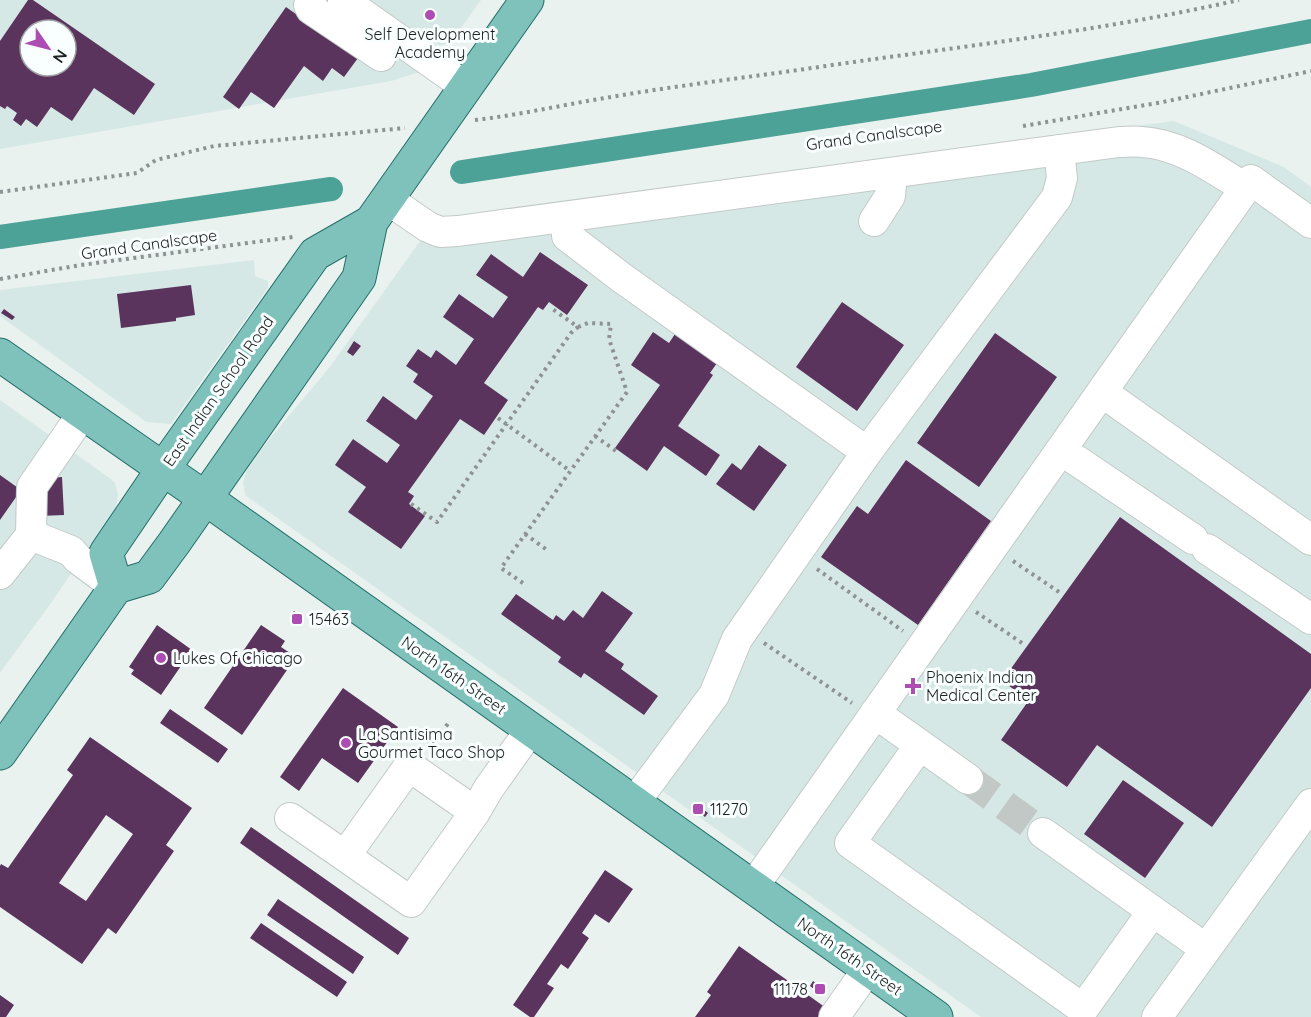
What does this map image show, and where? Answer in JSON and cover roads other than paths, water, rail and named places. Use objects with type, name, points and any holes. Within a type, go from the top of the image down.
[{"type":"main road","name":"East Indian School Road","points":[[379,210],[315,254],[163,469],[106,553],[116,587],[149,577],[205,498],[358,279],[379,210],[527,0]]},
{"type":"main road","name":"North 16th Street","points":[[0,355],[868,969],[922,1013]]},
{"type":"main road","points":[[0,753],[116,587]]},
{"type":"street","points":[[311,0],[309,5],[311,9],[381,56],[466,87]]},
{"type":"street","points":[[343,0],[381,56]]},
{"type":"street","points":[[379,210],[440,232],[458,231],[1119,142],[1144,142],[1176,149],[1200,160],[1245,188]]},
{"type":"street","points":[[634,803],[714,695],[737,639],[867,452],[1057,197],[1062,178],[1059,150]]},
{"type":"street","points":[[873,221],[890,196],[892,173]]},
{"type":"street","points":[[753,887],[865,709],[1061,450],[1251,180],[1311,223]]},
{"type":"street","points":[[566,217],[567,236],[622,278],[867,452]]},
{"type":"street","points":[[1102,392],[1311,538]]},
{"type":"street","points":[[0,574],[31,534],[32,487],[83,413]]},
{"type":"street","points":[[1061,450],[1311,619]]},
{"type":"street","points":[[31,534],[71,551],[78,559],[116,587]]},
{"type":"street","points":[[865,709],[968,779]]},
{"type":"street","points":[[290,818],[411,902],[531,729]]},
{"type":"street","points":[[920,745],[850,843],[1083,1009],[1153,911]]},
{"type":"street","points":[[345,856],[409,766],[475,812]]},
{"type":"street","points":[[1157,1017],[1311,804]]},
{"type":"street","points":[[1043,833],[1206,949]]},
{"type":"street","points":[[834,1017],[868,969]]},
{"type":"waterway","points":[[462,172],[1031,85],[1311,31]]},
{"type":"waterway","points":[[0,237],[331,189]]},
{"type":"tunnel","points":[[968,779],[1043,833]]},
{"type":"place","name":"Self Development Academy","points":[[430,15]]},
{"type":"place","name":"15463","points":[[297,619]]},
{"type":"place","name":"Lukes Of Chicago","points":[[161,658]]},
{"type":"place","name":"Phoenix Indian Medical Center","points":[[913,686]]},
{"type":"place","name":"La Santisima Gourmet Taco Shop","points":[[346,743]]},
{"type":"place","name":"11270","points":[[698,809]]},
{"type":"place","name":"11178","points":[[820,989]]}]
